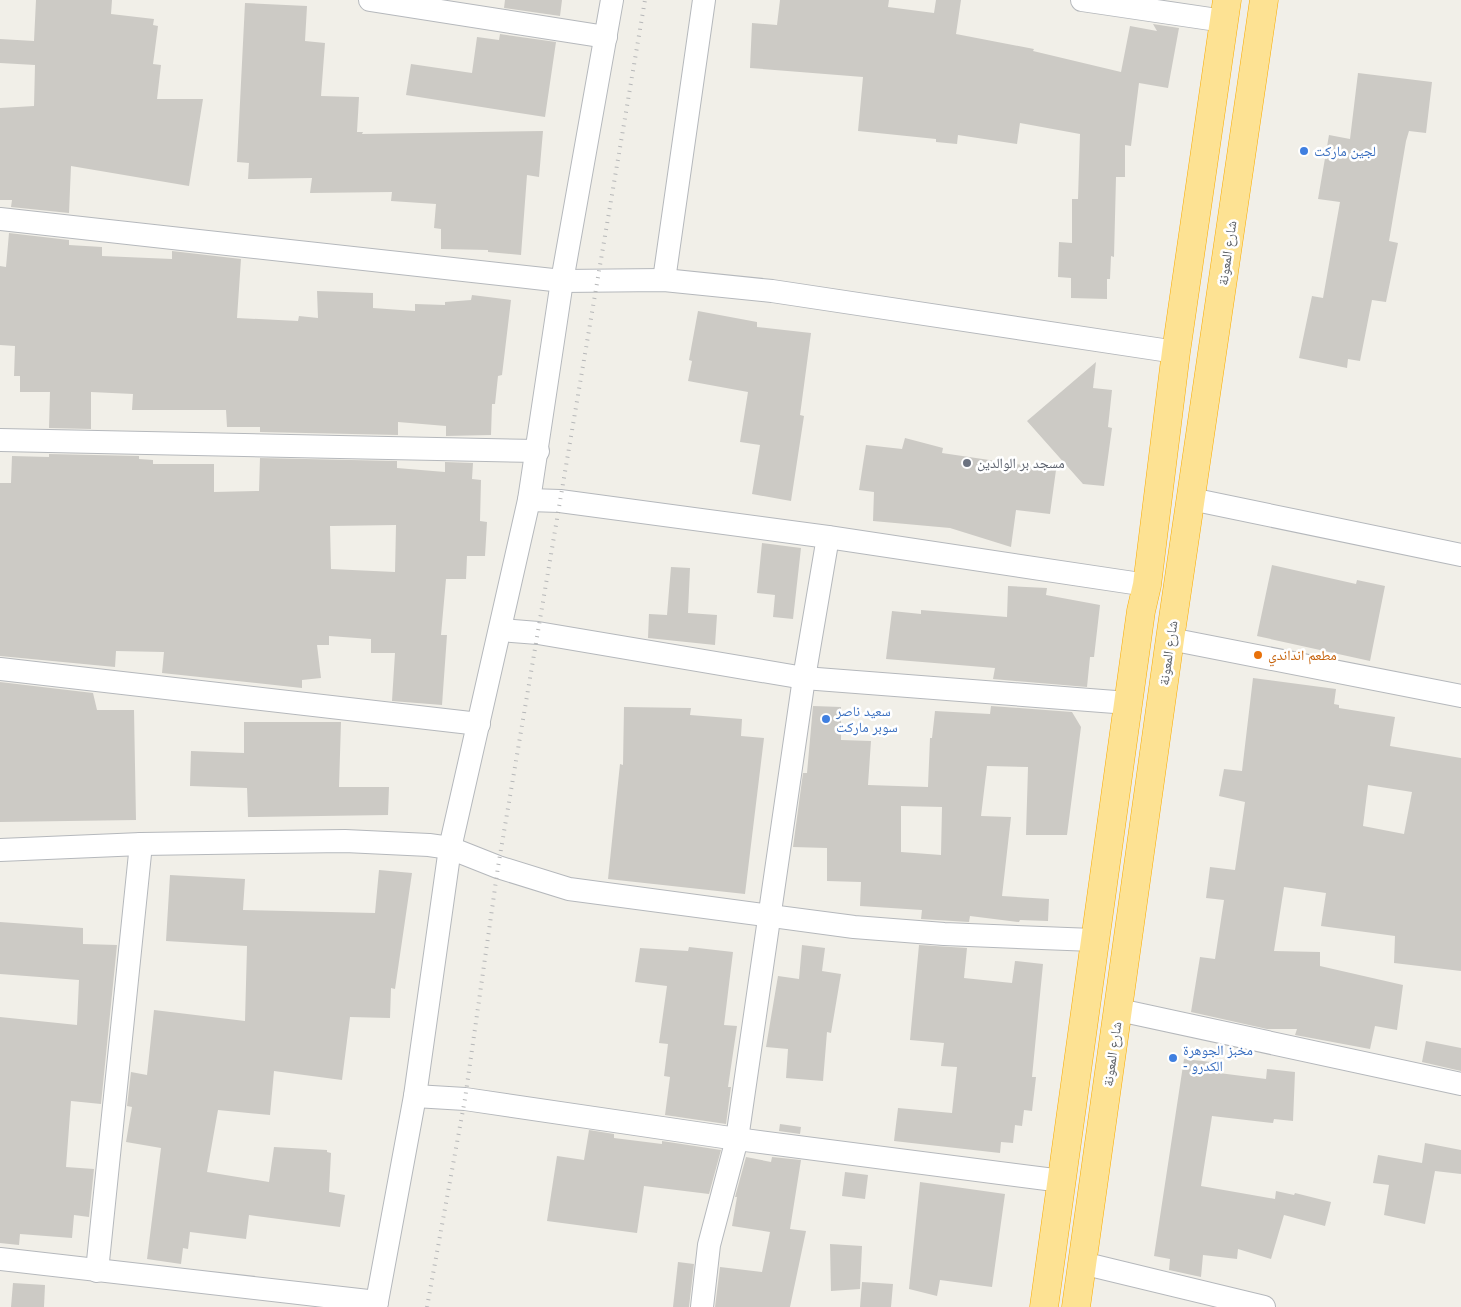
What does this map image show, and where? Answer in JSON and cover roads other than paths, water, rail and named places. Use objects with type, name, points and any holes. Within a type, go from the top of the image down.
[{"type":"highway","name":"شارع المعونة","points":[[1076,1307],[1190,499],[1264,0]]},
{"type":"highway","points":[[1044,1307],[1093,940],[1141,611],[1147,585],[1176,352],[1225,10]]},
{"type":"highway","points":[[1165,442],[1198,448]]},
{"type":"street","points":[[370,0],[606,37]]},
{"type":"street","points":[[0,1259],[376,1304],[415,1096],[450,848],[529,500],[538,452],[562,280],[612,0]]},
{"type":"street","points":[[664,280],[704,0]]},
{"type":"street","points":[[1082,0],[1225,10]]},
{"type":"street","points":[[0,219],[562,280],[664,280],[782,292],[1176,352]]},
{"type":"street","points":[[0,440],[538,452]]},
{"type":"street","points":[[1190,499],[1461,556]]},
{"type":"street","points":[[529,500],[560,501],[828,537],[1147,585]]},
{"type":"street","points":[[702,1307],[708,1245],[737,1140],[804,678],[828,537]]},
{"type":"street","points":[[500,630],[538,633],[804,678],[1128,702]]},
{"type":"street","points":[[1170,639],[1461,696]]},
{"type":"street","points":[[0,669],[479,724]]},
{"type":"street","points":[[0,850],[141,844],[345,841],[429,844],[450,848],[498,868],[569,889],[770,917],[901,931],[1093,940]]},
{"type":"street","points":[[97,1272],[141,844]]},
{"type":"street","points":[[1119,1010],[1461,1084]]},
{"type":"street","points":[[415,1096],[465,1099],[737,1140],[1062,1181]]},
{"type":"street","points":[[1082,1263],[1264,1307]]},
{"type":"railway","points":[[427,1307],[465,1099],[498,867],[645,0]]},
{"type":"place","name":"لجين ماركت","points":[[1304,151]]},
{"type":"place","name":"مسجد بر الوالدين","points":[[967,463]]},
{"type":"place","name":"مطعم انداندي","points":[[1258,655]]},
{"type":"place","name":"سعيد ناصر سوبر ماركت","points":[[826,719]]},
{"type":"place","name":"مخبز الجوهرة - الكدرو","points":[[1173,1058]]}]
